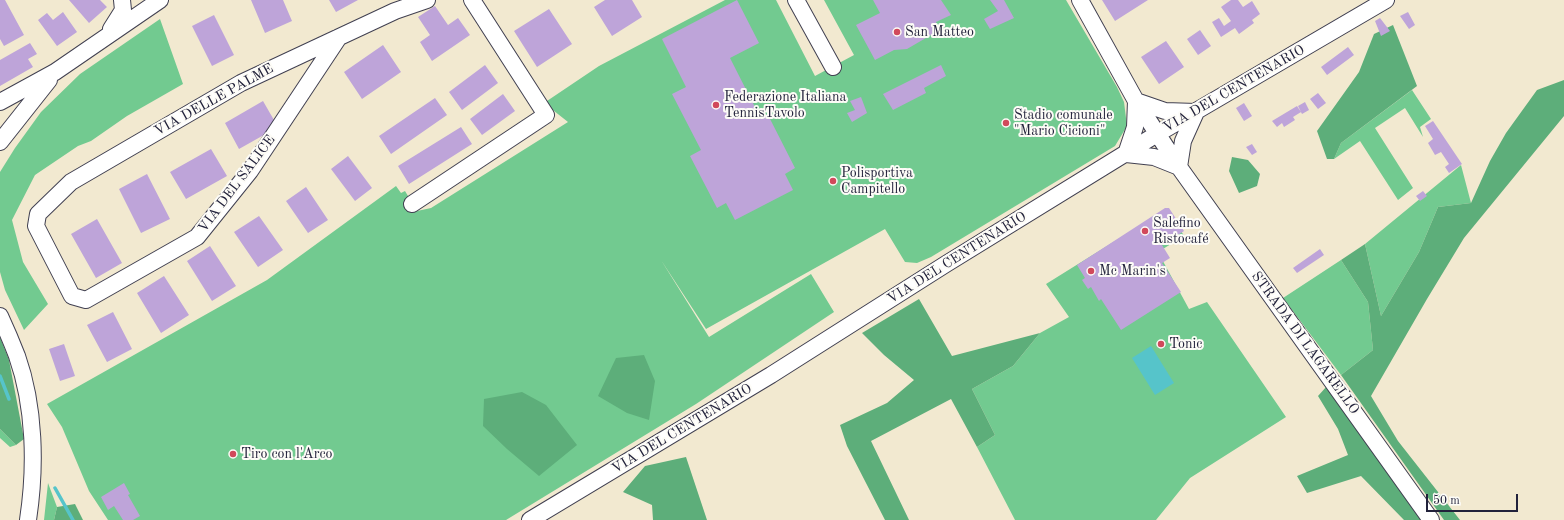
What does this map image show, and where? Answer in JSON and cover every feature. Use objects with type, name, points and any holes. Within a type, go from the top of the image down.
[{"type":"street","points":[[107,35],[123,10],[122,0]]},
{"type":"street","points":[[133,0],[140,4],[149,4],[158,1]]},
{"type":"street","name":"VIA DELLE PALME","points":[[38,214],[72,182],[241,83],[395,10],[427,0]]},
{"type":"street","points":[[412,204],[546,115],[472,0]]},
{"type":"street","points":[[796,0],[833,67]]},
{"type":"street","name":"STRADA DI LAGARELLO","points":[[1080,0],[1136,102],[1179,167],[1432,520]]},
{"type":"street","name":"VIA DEL CENTENARIO","points":[[530,520],[771,375],[1157,134],[1386,0]]},
{"type":"street","points":[[0,102],[55,72],[158,1]]},
{"type":"street","name":"VIA DEL SALICE","points":[[38,214],[36,226],[72,296],[86,300],[197,237],[250,171],[339,37]]},
{"type":"street","points":[[0,142],[33,98],[55,72]]},
{"type":"street","points":[[1136,102],[1165,111],[1196,112],[1183,141],[1179,167],[1154,157],[1126,154],[1135,128],[1136,102]]},
{"type":"street","points":[[0,316],[17,356],[25,386],[31,428],[34,463],[32,497],[28,520]]},
{"type":"green space","points":[[725,0],[776,0],[815,76],[854,55],[824,0],[1066,0],[1117,87],[1124,102],[1127,126],[1115,146],[931,257],[917,263],[905,262],[885,229],[706,329],[661,260],[709,337],[811,274],[834,312],[696,404],[506,520],[108,520],[89,491],[62,427],[47,404],[267,280],[396,186],[401,193],[405,191],[417,211],[431,208],[568,122],[544,103],[599,66]]},
{"type":"green space","points":[[160,19],[183,84],[127,116],[91,141],[78,146],[35,175],[12,220],[23,262],[48,304],[24,330],[5,290],[0,272],[0,172],[41,112],[80,74]]},
{"type":"green space","points":[[1393,25],[1417,86],[1341,143],[1334,159],[1327,159],[1317,131],[1359,72],[1374,34]]},
{"type":"green space","points":[[1564,80],[1564,116],[1464,238],[1371,396],[1398,441],[1460,520],[1444,520],[1341,375],[1373,350],[1368,302],[1341,260],[1365,244],[1381,316],[1419,252],[1438,207],[1471,203],[1490,161],[1506,133],[1537,90]]},
{"type":"green space","points":[[1412,90],[1431,119],[1420,127],[1423,137],[1405,108],[1375,128],[1413,188],[1398,200],[1360,141],[1334,159],[1341,143]]},
{"type":"green space","points":[[1232,157],[1248,160],[1260,174],[1257,186],[1239,193],[1229,171]]},
{"type":"green space","points":[[1461,165],[1471,203],[1438,207],[1419,252],[1381,316],[1365,244]]},
{"type":"green space","points":[[1168,208],[1184,236],[1158,252],[1189,309],[1207,302],[1286,417],[1190,478],[1156,520],[1015,520],[977,447],[995,435],[972,389],[1013,366],[1040,333],[1069,317],[1046,284]]},
{"type":"green space","points":[[1341,260],[1368,302],[1373,350],[1341,375],[1283,298]]},
{"type":"green space","points":[[919,299],[952,356],[1040,333],[1013,366],[972,389],[995,435],[977,447],[951,399],[871,441],[909,520],[885,520],[847,446],[840,425],[887,403],[914,380],[884,355],[862,333]]},
{"type":"green space","points":[[0,337],[9,360],[24,439],[16,445],[0,429]]},
{"type":"green space","points":[[644,355],[655,381],[649,420],[627,413],[598,396],[616,358]]},
{"type":"green space","points":[[1327,386],[1421,520],[1404,520],[1361,476],[1307,493],[1297,476],[1348,455],[1338,429],[1318,396]]},
{"type":"green space","points":[[522,392],[546,405],[577,445],[539,476],[483,426],[484,399]]},
{"type":"green space","points":[[0,429],[16,445],[10,447],[0,438]]},
{"type":"green space","points":[[686,457],[707,520],[653,520],[652,505],[623,492],[645,466]]},
{"type":"green space","points":[[48,483],[57,507],[54,520],[44,520]]},
{"type":"green space","points":[[75,504],[83,520],[54,520],[57,507]]},
{"type":"water","points":[[1151,346],[1174,383],[1155,395],[1132,358]]},
{"type":"building","points":[[0,0],[5,0],[24,35],[4,46],[0,39]]},
{"type":"building","points":[[69,0],[100,0],[107,7],[89,23]]},
{"type":"building","points":[[251,0],[283,0],[292,21],[265,33]]},
{"type":"building","points":[[329,0],[358,0],[336,12]]},
{"type":"building","points":[[605,0],[632,0],[642,17],[612,36],[594,7]]},
{"type":"building","name":"Federazione Italiana TennisTavolo","points":[[737,0],[759,43],[730,58],[761,119],[768,115],[795,168],[785,174],[793,190],[735,220],[726,203],[717,208],[690,156],[701,150],[672,94],[686,87],[662,39]]},
{"type":"building","name":"San Matteo","points":[[873,0],[941,0],[951,15],[936,22],[937,29],[931,35],[907,49],[894,50],[875,60],[856,25],[880,13]]},
{"type":"building","points":[[990,0],[1004,0],[1014,18],[990,29],[984,19],[998,11]]},
{"type":"building","points":[[1102,0],[1148,0],[1115,21]]},
{"type":"building","points":[[1231,0],[1238,0],[1243,7],[1252,1],[1260,14],[1252,20],[1254,23],[1239,34],[1235,28],[1221,37],[1212,22],[1219,18],[1224,26],[1231,21],[1221,7]]},
{"type":"building","points":[[435,6],[448,25],[458,18],[470,35],[432,61],[420,42],[430,35],[418,17]]},
{"type":"building","points":[[549,9],[572,44],[537,67],[514,31]]},
{"type":"building","points":[[63,12],[77,32],[57,46],[38,20],[47,13],[53,20]]},
{"type":"building","points":[[1408,12],[1415,25],[1409,29],[1400,16]]},
{"type":"building","points":[[214,15],[234,55],[212,66],[192,26]]},
{"type":"building","points":[[1380,18],[1390,31],[1381,36],[1375,21]]},
{"type":"building","points":[[1200,30],[1211,46],[1198,55],[1187,39]]},
{"type":"building","points":[[1166,41],[1184,67],[1159,84],[1141,57]]},
{"type":"building","points":[[30,43],[37,54],[28,59],[33,67],[0,86],[0,60]]},
{"type":"building","points":[[383,45],[401,72],[362,99],[344,72]]},
{"type":"building","points":[[1348,47],[1354,55],[1327,75],[1321,67]]},
{"type":"building","points":[[485,65],[498,83],[462,110],[449,92]]},
{"type":"building","points":[[941,65],[946,76],[924,88],[926,93],[893,110],[883,94]]},
{"type":"building","points":[[1318,93],[1326,103],[1318,109],[1310,99]]},
{"type":"building","points":[[503,94],[515,111],[482,135],[470,119]]},
{"type":"building","points":[[861,97],[867,113],[852,122],[847,113],[855,110],[850,101]]},
{"type":"building","points":[[435,98],[447,115],[391,154],[379,136]]},
{"type":"building","points":[[263,101],[278,127],[239,149],[225,123]]},
{"type":"building","points":[[1305,102],[1309,110],[1302,114],[1298,106]]},
{"type":"building","points":[[1244,103],[1252,116],[1244,121],[1236,108]]},
{"type":"building","points":[[1297,106],[1301,112],[1293,117],[1295,120],[1284,127],[1282,123],[1277,127],[1272,121]]},
{"type":"building","points":[[1433,121],[1462,164],[1449,173],[1445,167],[1449,164],[1441,152],[1435,155],[1428,143],[1433,139],[1425,126]]},
{"type":"building","points":[[461,127],[472,144],[409,184],[398,166]]},
{"type":"building","points":[[1252,144],[1257,152],[1252,155],[1246,147]]},
{"type":"building","points":[[211,149],[227,176],[186,199],[170,172]]},
{"type":"building","points":[[348,156],[372,188],[355,201],[331,169]]},
{"type":"building","points":[[147,174],[170,219],[141,233],[119,189]]},
{"type":"building","points":[[306,187],[328,220],[308,233],[286,201]]},
{"type":"building","points":[[1423,191],[1427,196],[1420,201],[1416,196]]},
{"type":"building","points":[[1165,208],[1169,208],[1184,231],[1162,245],[1170,258],[1162,263],[1181,292],[1121,330],[1101,299],[1099,301],[1091,287],[1088,289],[1082,280],[1085,278],[1077,265]]},
{"type":"building","points":[[259,216],[283,250],[258,267],[234,232]]},
{"type":"building","points":[[97,219],[122,263],[96,278],[71,234]]},
{"type":"building","points":[[210,246],[236,286],[212,301],[187,261]]},
{"type":"building","points":[[1320,249],[1324,255],[1297,273],[1293,268]]},
{"type":"building","points":[[164,276],[189,315],[161,333],[137,293]]},
{"type":"building","points":[[113,312],[132,349],[107,362],[87,325]]},
{"type":"building","points":[[64,344],[75,376],[60,381],[49,349]]},
{"type":"building","points":[[124,483],[130,494],[128,495],[140,516],[133,520],[123,520],[114,506],[108,510],[101,497]]},
{"type":"waterway","points":[[0,376],[9,399]]},
{"type":"waterway","points":[[55,488],[73,520]]},
{"type":"place","name":"San Matteo","points":[[897,32]]},
{"type":"place","name":"Federazione Italiana TennisTavolo","points":[[716,105]]},
{"type":"place","name":"Stadio comunale \"Mario Cicioni\"","points":[[1006,123]]},
{"type":"place","name":"Polisportiva Campitello","points":[[833,181]]},
{"type":"place","name":"Salefino Ristocafé","points":[[1145,231]]},
{"type":"place","name":"Mc Marin's","points":[[1091,271]]},
{"type":"place","name":"Tonic","points":[[1161,344]]},
{"type":"place","name":"Tiro con l'Arco","points":[[233,454]]}]
